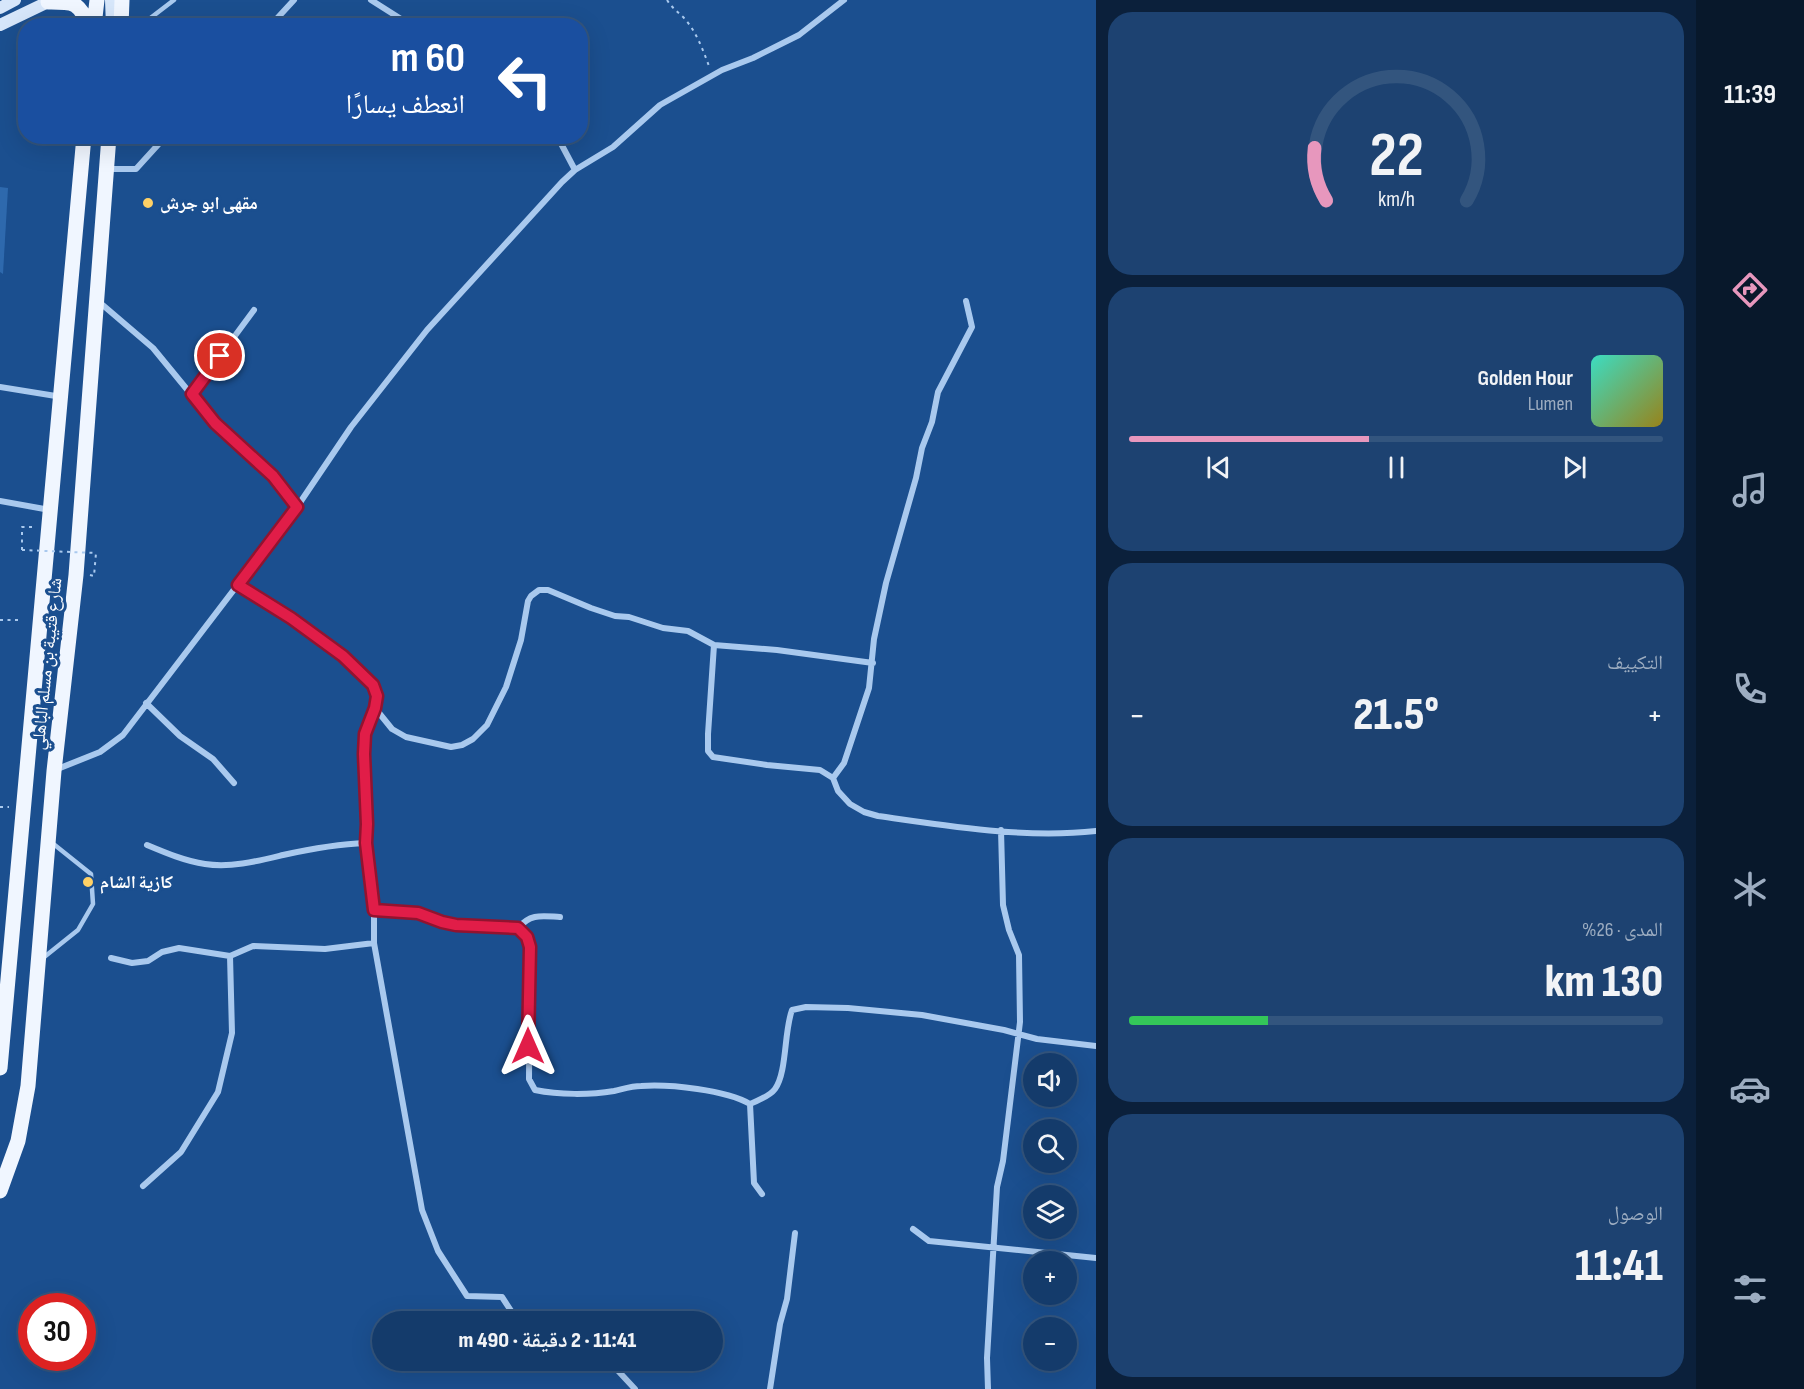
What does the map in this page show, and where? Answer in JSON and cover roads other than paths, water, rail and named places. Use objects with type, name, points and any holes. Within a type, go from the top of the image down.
[{"type":"main road","points":[[0,8],[15,0]]},
{"type":"main road","points":[[94,18],[97,0]]},
{"type":"main road","points":[[111,0],[111,18]]},
{"type":"main road","points":[[121,18],[122,0]]},
{"type":"main road","points":[[0,25],[50,1],[72,2],[79,6],[87,18]]},
{"type":"main road","name":"شارع قتيبة بن مسلم الباهلي","points":[[0,1068],[83,144]]},
{"type":"main road","name":"شارع قتيبة بن مسلم الباهلي","points":[[0,1191],[18,1140],[24,1113],[54,771],[76,574],[108,144]]},
{"type":"street","points":[[277,18],[294,0]]},
{"type":"street","points":[[371,0],[399,18]]},
{"type":"street","points":[[54,771],[100,752],[123,735],[297,507],[351,427],[427,330],[575,170],[613,147],[660,105],[712,75],[799,35],[844,0]]},
{"type":"street","points":[[105,169],[136,169],[159,144]]},
{"type":"street","points":[[561,144],[575,170]]},
{"type":"street","points":[[98,301],[153,348],[177,380],[192,394],[215,423],[273,476],[297,507]]},
{"type":"street","points":[[833,778],[844,764],[869,688],[874,639],[886,583],[916,478],[922,448],[932,422],[938,392],[972,327],[966,301]]},
{"type":"street","points":[[192,394],[254,310]]},
{"type":"street","points":[[0,387],[62,397]]},
{"type":"street","points":[[0,501],[50,510]]},
{"type":"street","points":[[238,585],[291,618],[360,671],[373,685],[377,696],[365,734],[364,791],[366,843],[374,910],[374,943],[422,1210],[438,1251],[467,1296],[502,1298],[511,1311]]},
{"type":"street","points":[[375,708],[392,729],[406,737],[451,747],[462,745],[473,738],[487,725],[506,687],[521,640],[528,601],[539,590],[555,591],[591,608],[615,616],[629,617],[663,628],[688,631],[714,645],[787,651],[873,663]]},
{"type":"street","points":[[714,645],[708,734],[708,751],[713,757],[820,770],[833,778],[838,791],[850,804],[864,812],[878,816],[1001,830],[1058,833],[1096,831]]},
{"type":"street","points":[[146,703],[180,736],[213,759],[234,783]]},
{"type":"street","points":[[988,1389],[987,1358],[997,1187],[1003,1161],[1020,1034],[1019,955],[1003,905],[1001,830]]},
{"type":"street","points":[[147,845],[189,861],[226,865],[346,844],[366,843]]},
{"type":"street","points":[[374,910],[418,913],[456,925],[518,928],[527,937],[530,947],[529,1079],[535,1089],[544,1092],[588,1093],[658,1086],[697,1089],[739,1098],[750,1104]]},
{"type":"street","points":[[518,928],[525,919],[531,917],[560,917]]},
{"type":"street","points":[[111,958],[132,963],[148,961],[162,952],[179,948],[230,956],[253,946],[325,949],[374,943]]},
{"type":"street","points":[[143,1186],[181,1152],[218,1092],[232,1033],[230,956]]},
{"type":"street","points":[[750,1104],[764,1098],[775,1089],[781,1075],[788,1022],[792,1010],[806,1007],[848,1008],[922,1015],[1071,1044],[1096,1046]]},
{"type":"street","points":[[750,1104],[754,1183],[762,1194]]},
{"type":"street","points":[[913,1228],[929,1241],[1096,1258]]},
{"type":"street","points":[[770,1389],[780,1324],[788,1299],[795,1233]]},
{"type":"street","points":[[618,1371],[635,1389]]},
{"type":"lane","points":[[150,18],[174,0]]},
{"type":"lane","points":[[38,961],[78,930],[93,904],[91,874],[49,840]]},
{"type":"place","name":"مقهى ابو جرش","points":[[148,203]]},
{"type":"place","name":"كازية الشام","points":[[88,882]]}]
